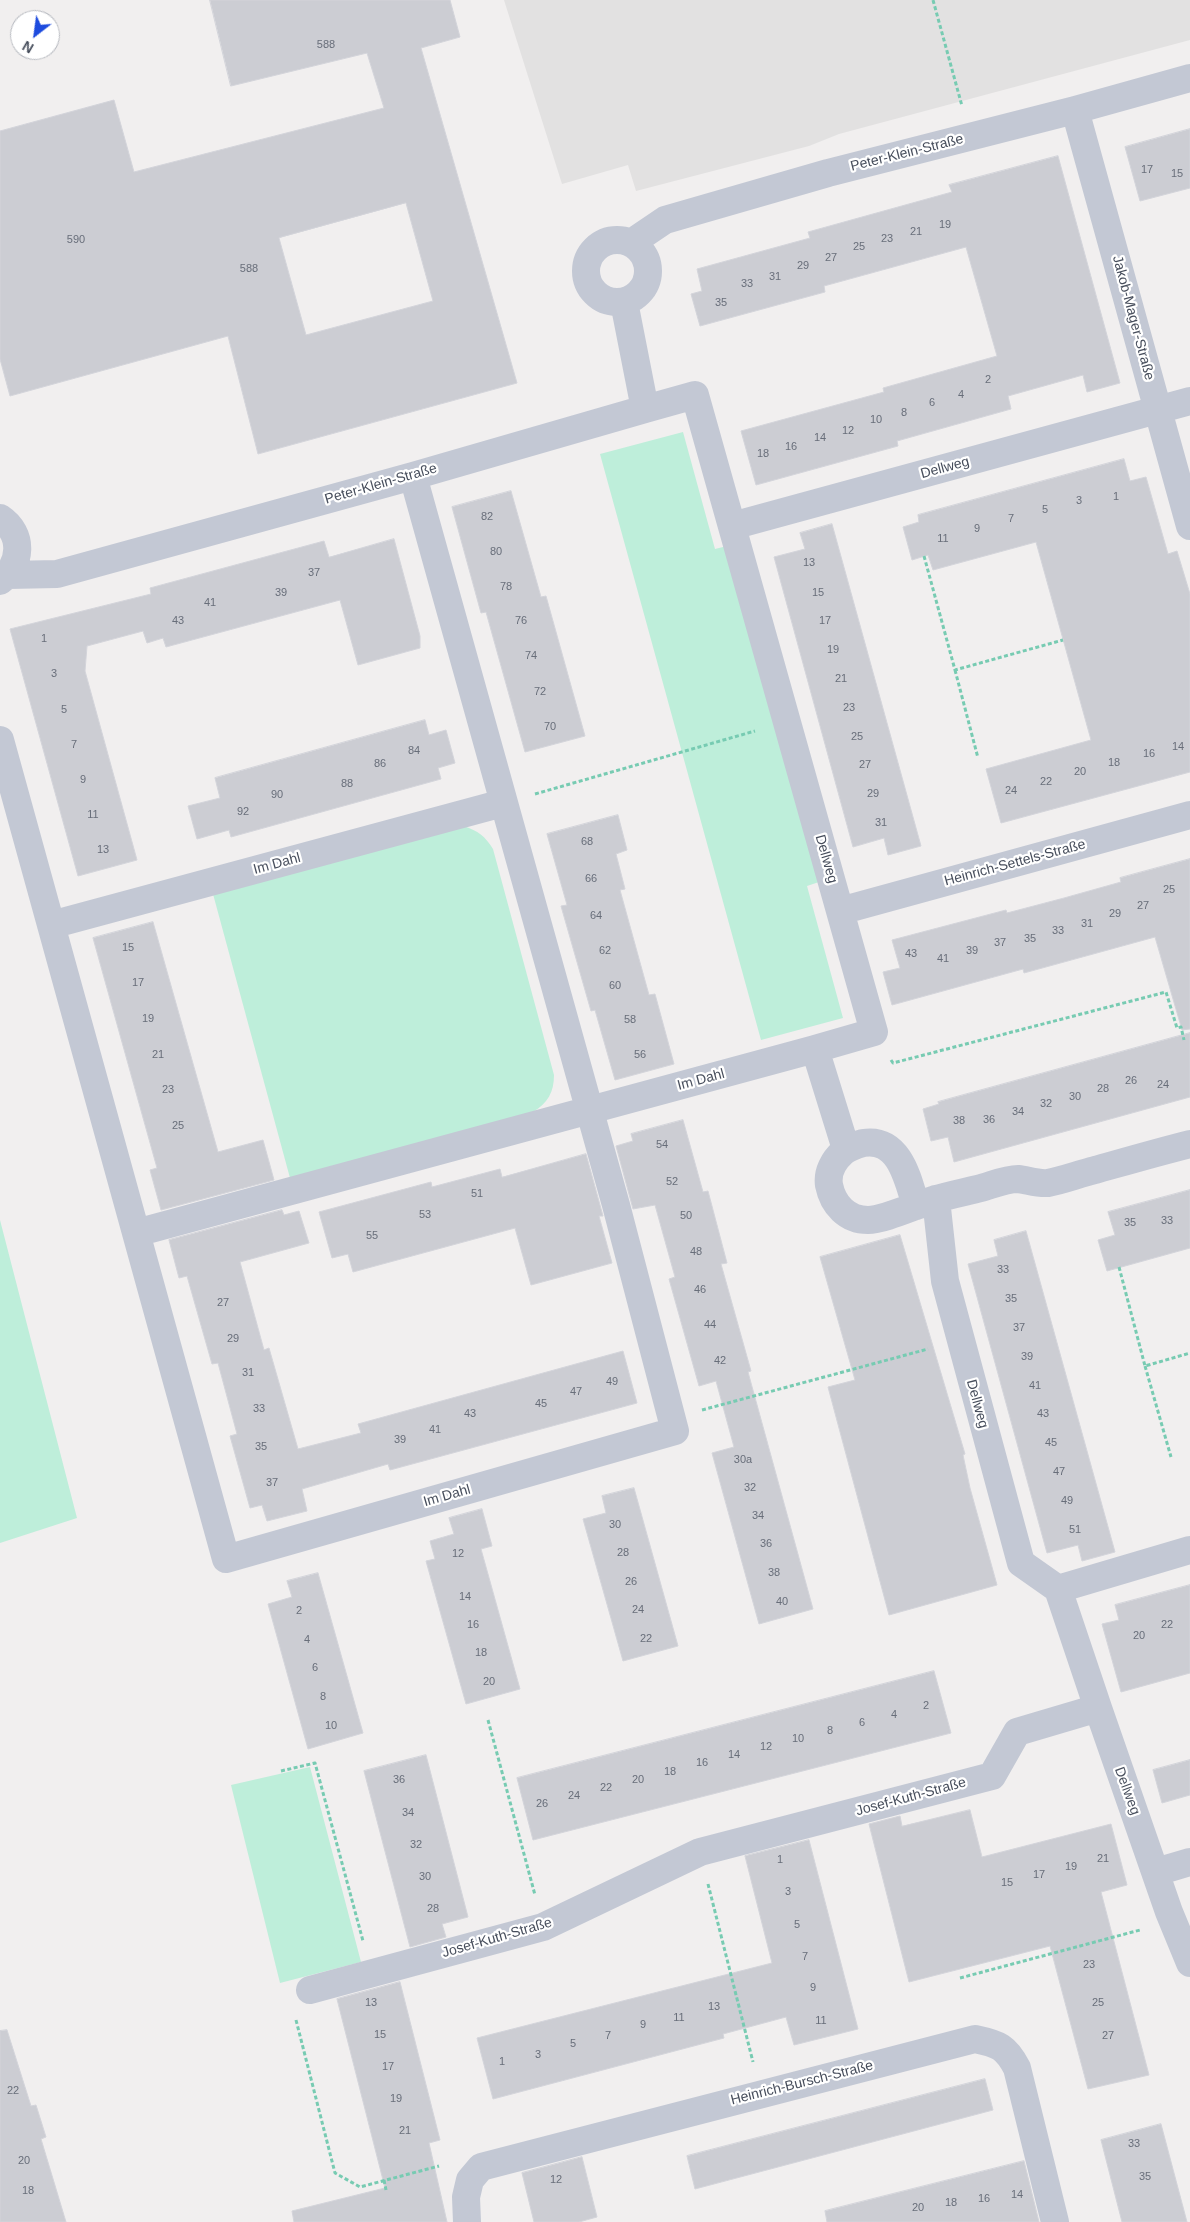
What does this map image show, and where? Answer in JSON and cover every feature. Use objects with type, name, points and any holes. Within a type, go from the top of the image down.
[{"type":"street","name":"Peter-Klein-Straße","points":[[631,244],[665,220],[828,173],[1075,110],[1190,78]]},
{"type":"street","name":"Jakob-Mager-Straße","points":[[1075,110],[1190,526]]},
{"type":"street","points":[[612,240],[631,244],[639,249],[645,257],[648,276],[645,285],[640,292],[624,302],[604,300],[596,294],[590,286],[586,267],[592,253],[602,243],[612,240]]},
{"type":"street","points":[[624,302],[646,409]]},
{"type":"street","name":"Dellweg","points":[[646,409],[695,395],[874,1032]]},
{"type":"street","name":"Dellweg","points":[[732,526],[1190,401]]},
{"type":"street","name":"Peter-Klein-Straße","points":[[4,578],[57,574],[413,476],[646,409]]},
{"type":"street","points":[[413,476],[588,1112],[616,1205],[672,1418]]},
{"type":"street","name":"Peter-Klein-Straße","points":[[0,518],[11,528],[17,539],[18,552],[15,564],[4,578]]},
{"type":"street","name":"Im Dahl","points":[[0,740],[226,1559],[675,1431],[672,1418]]},
{"type":"street","name":"Im Dahl","points":[[51,925],[503,803]]},
{"type":"street","name":"Heinrich-Settels-Straße","points":[[840,911],[1190,815]]},
{"type":"street","points":[[846,1149],[815,1049],[874,1032]]},
{"type":"street","name":"Im Dahl","points":[[136,1233],[815,1049]]},
{"type":"street","points":[[926,1202],[899,1158],[880,1144],[868,1143],[846,1149],[837,1158],[831,1169],[829,1181],[831,1193],[837,1205],[845,1213],[869,1220],[926,1202],[1016,1179],[1046,1183],[1190,1144]]},
{"type":"street","name":"Dellweg","points":[[926,1202],[944,1281],[1021,1563],[1058,1588],[1098,1708],[1173,1921],[1190,1963]]},
{"type":"street","points":[[1058,1588],[1190,1550]]},
{"type":"street","name":"Josef-Kuth-Straße","points":[[310,1990],[544,1927],[700,1852],[992,1776],[1017,1732],[1098,1708]]},
{"type":"street","points":[[1156,1872],[1190,1862]]},
{"type":"street","name":"Heinrich-Bursch-Straße","points":[[481,2167],[975,2039],[994,2043],[1008,2052],[1017,2068],[1054,2222]]},
{"type":"street","points":[[467,2222],[466,2197],[470,2180],[481,2167]]},
{"type":"path","points":[[934,0],[970,136]]},
{"type":"path","points":[[924,556],[978,758]]},
{"type":"path","points":[[954,670],[1063,640]]},
{"type":"path","points":[[503,803],[787,723]]},
{"type":"path","points":[[874,1032],[893,1063],[1166,992],[1177,1028],[1181,1027],[1184,1040]]},
{"type":"path","points":[[1119,1267],[1171,1457]]},
{"type":"path","points":[[672,1418],[960,1340]]},
{"type":"path","points":[[1146,1366],[1190,1353]]},
{"type":"path","points":[[488,1720],[544,1927]]},
{"type":"path","points":[[281,1771],[315,1763],[371,1974]]},
{"type":"path","points":[[700,1852],[761,2093]]},
{"type":"path","points":[[960,1978],[1173,1921]]},
{"type":"path","points":[[310,1990],[296,2021],[335,2173],[360,2187],[464,2160],[481,2167]]},
{"type":"path","points":[[384,2180],[386,2190]]},
{"type":"shaded area","points":[[504,0],[1190,0],[1190,40],[839,134],[809,146],[636,191],[628,165],[562,184]]},
{"type":"green space","points":[[683,432],[715,549],[727,546],[819,882],[807,886],[843,1018],[761,1040],[600,454]]},
{"type":"green space","points":[[464,826],[481,834],[493,849],[554,1075],[551,1092],[543,1105],[533,1112],[290,1178],[213,894]]},
{"type":"green space","points":[[0,1220],[77,1518],[0,1543]]},
{"type":"green space","points":[[310,1767],[361,1962],[280,1983],[231,1785]]},
{"type":"building","points":[[210,0],[450,0],[460,37],[421,48],[517,383],[258,454],[228,336],[10,396],[0,359],[0,131],[114,100],[134,172],[384,108],[367,53],[231,86]],"holes":[[[406,203],[433,301],[306,335],[279,238]]]},
{"type":"building","points":[[1190,129],[1190,188],[1140,201],[1125,147]]},
{"type":"building","points":[[1058,156],[1120,383],[1087,392],[1083,375],[1008,396],[1011,409],[897,441],[898,446],[756,485],[741,431],[884,392],[883,388],[997,356],[966,247],[824,286],[825,292],[700,326],[691,294],[702,291],[697,269],[810,238],[808,232],[952,192],[949,185]]},
{"type":"building","points":[[1124,459],[1130,481],[1146,477],[1168,554],[1177,551],[1190,594],[1190,772],[1001,823],[986,769],[1091,740],[1036,542],[933,570],[928,555],[912,560],[903,527],[919,522],[918,515]]},
{"type":"building","points":[[511,491],[541,597],[546,596],[585,736],[525,752],[486,612],[481,613],[452,507]]},
{"type":"building","points":[[832,524],[921,846],[888,855],[884,838],[853,847],[774,557],[805,549],[800,533]]},
{"type":"building","points":[[394,539],[420,636],[420,648],[358,665],[340,600],[166,647],[163,638],[147,643],[143,631],[87,646],[85,671],[137,860],[78,876],[10,629],[151,594],[150,588],[324,541],[329,557]]},
{"type":"building","points":[[425,720],[429,735],[446,730],[455,763],[438,768],[441,779],[231,837],[229,830],[197,839],[188,806],[220,798],[215,778]]},
{"type":"building","points":[[618,815],[627,850],[616,854],[625,889],[620,890],[649,995],[655,994],[674,1064],[615,1080],[595,1010],[591,1011],[561,906],[567,905],[547,834]]},
{"type":"building","points":[[1190,859],[1190,1029],[1182,1030],[1155,937],[1024,973],[1023,969],[892,1005],[883,972],[900,968],[892,940],[1006,910],[1007,913],[1064,898],[1121,882],[1120,878]]},
{"type":"building","points":[[153,922],[218,1152],[263,1140],[274,1180],[161,1210],[150,1170],[157,1168],[93,938]]},
{"type":"building","points":[[1190,1033],[1190,1097],[954,1162],[948,1137],[931,1141],[923,1109],[939,1104],[938,1102]]},
{"type":"building","points":[[683,1120],[703,1192],[708,1191],[727,1263],[721,1264],[751,1371],[748,1372],[813,1609],[759,1624],[712,1453],[734,1447],[716,1381],[699,1386],[669,1279],[675,1277],[655,1205],[633,1209],[616,1146],[633,1141],[631,1134]]},
{"type":"building","points":[[586,1154],[603,1216],[599,1216],[612,1263],[531,1285],[515,1228],[353,1272],[348,1254],[332,1258],[319,1212],[431,1182],[432,1187],[500,1169],[502,1177]]},
{"type":"building","points":[[1190,1190],[1190,1248],[1107,1271],[1098,1240],[1115,1235],[1108,1212]]},
{"type":"building","points":[[282,1210],[284,1215],[299,1211],[309,1243],[240,1262],[264,1350],[269,1348],[298,1449],[361,1433],[358,1424],[623,1351],[637,1403],[390,1470],[388,1464],[302,1489],[307,1511],[267,1521],[262,1505],[250,1508],[230,1436],[237,1434],[218,1363],[212,1364],[187,1276],[179,1278],[169,1240]]},
{"type":"building","points":[[1026,1231],[1115,1552],[1082,1561],[1078,1545],[1047,1553],[968,1264],[998,1256],[994,1240]]},
{"type":"building","points":[[900,1235],[965,1454],[963,1455],[970,1488],[997,1585],[889,1615],[828,1387],[855,1380],[820,1257]]},
{"type":"building","points":[[634,1488],[678,1646],[623,1661],[583,1519],[606,1513],[602,1496]]},
{"type":"building","points":[[482,1509],[492,1546],[481,1549],[520,1689],[466,1704],[426,1561],[435,1559],[430,1541],[454,1534],[449,1518]]},
{"type":"building","points":[[318,1573],[363,1733],[308,1749],[268,1604],[292,1597],[287,1581]]},
{"type":"building","points":[[1190,1585],[1190,1673],[1121,1692],[1102,1624],[1119,1620],[1115,1605]]},
{"type":"building","points":[[934,1671],[951,1733],[533,1840],[517,1778]]},
{"type":"building","points":[[426,1755],[468,1917],[442,1924],[446,1937],[410,1947],[364,1771]]},
{"type":"building","points":[[1190,1760],[1190,1795],[1162,1803],[1153,1770]]},
{"type":"building","points":[[970,1810],[982,1857],[1111,1824],[1127,1885],[1101,1892],[1149,2075],[1088,2089],[1050,1946],[909,1982],[869,1824],[900,1816],[902,1826]]},
{"type":"building","points":[[809,1840],[858,2029],[794,2045],[786,2017],[723,2034],[724,2038],[493,2099],[477,2038],[772,1963],[745,1856]]},
{"type":"building","points":[[400,1982],[440,2140],[429,2143],[447,2222],[294,2222],[292,2211],[385,2188],[337,1999]]},
{"type":"building","points":[[7,2030],[31,2106],[36,2105],[46,2137],[41,2139],[66,2222],[0,2222],[0,2031]]},
{"type":"building","points":[[985,2079],[993,2110],[695,2189],[687,2156]]},
{"type":"building","points":[[1161,2124],[1187,2222],[1122,2222],[1101,2140]]},
{"type":"building","points":[[582,2157],[597,2217],[579,2222],[534,2222],[522,2173]]},
{"type":"building","points":[[1024,2161],[1039,2222],[827,2222],[825,2211]]}]
